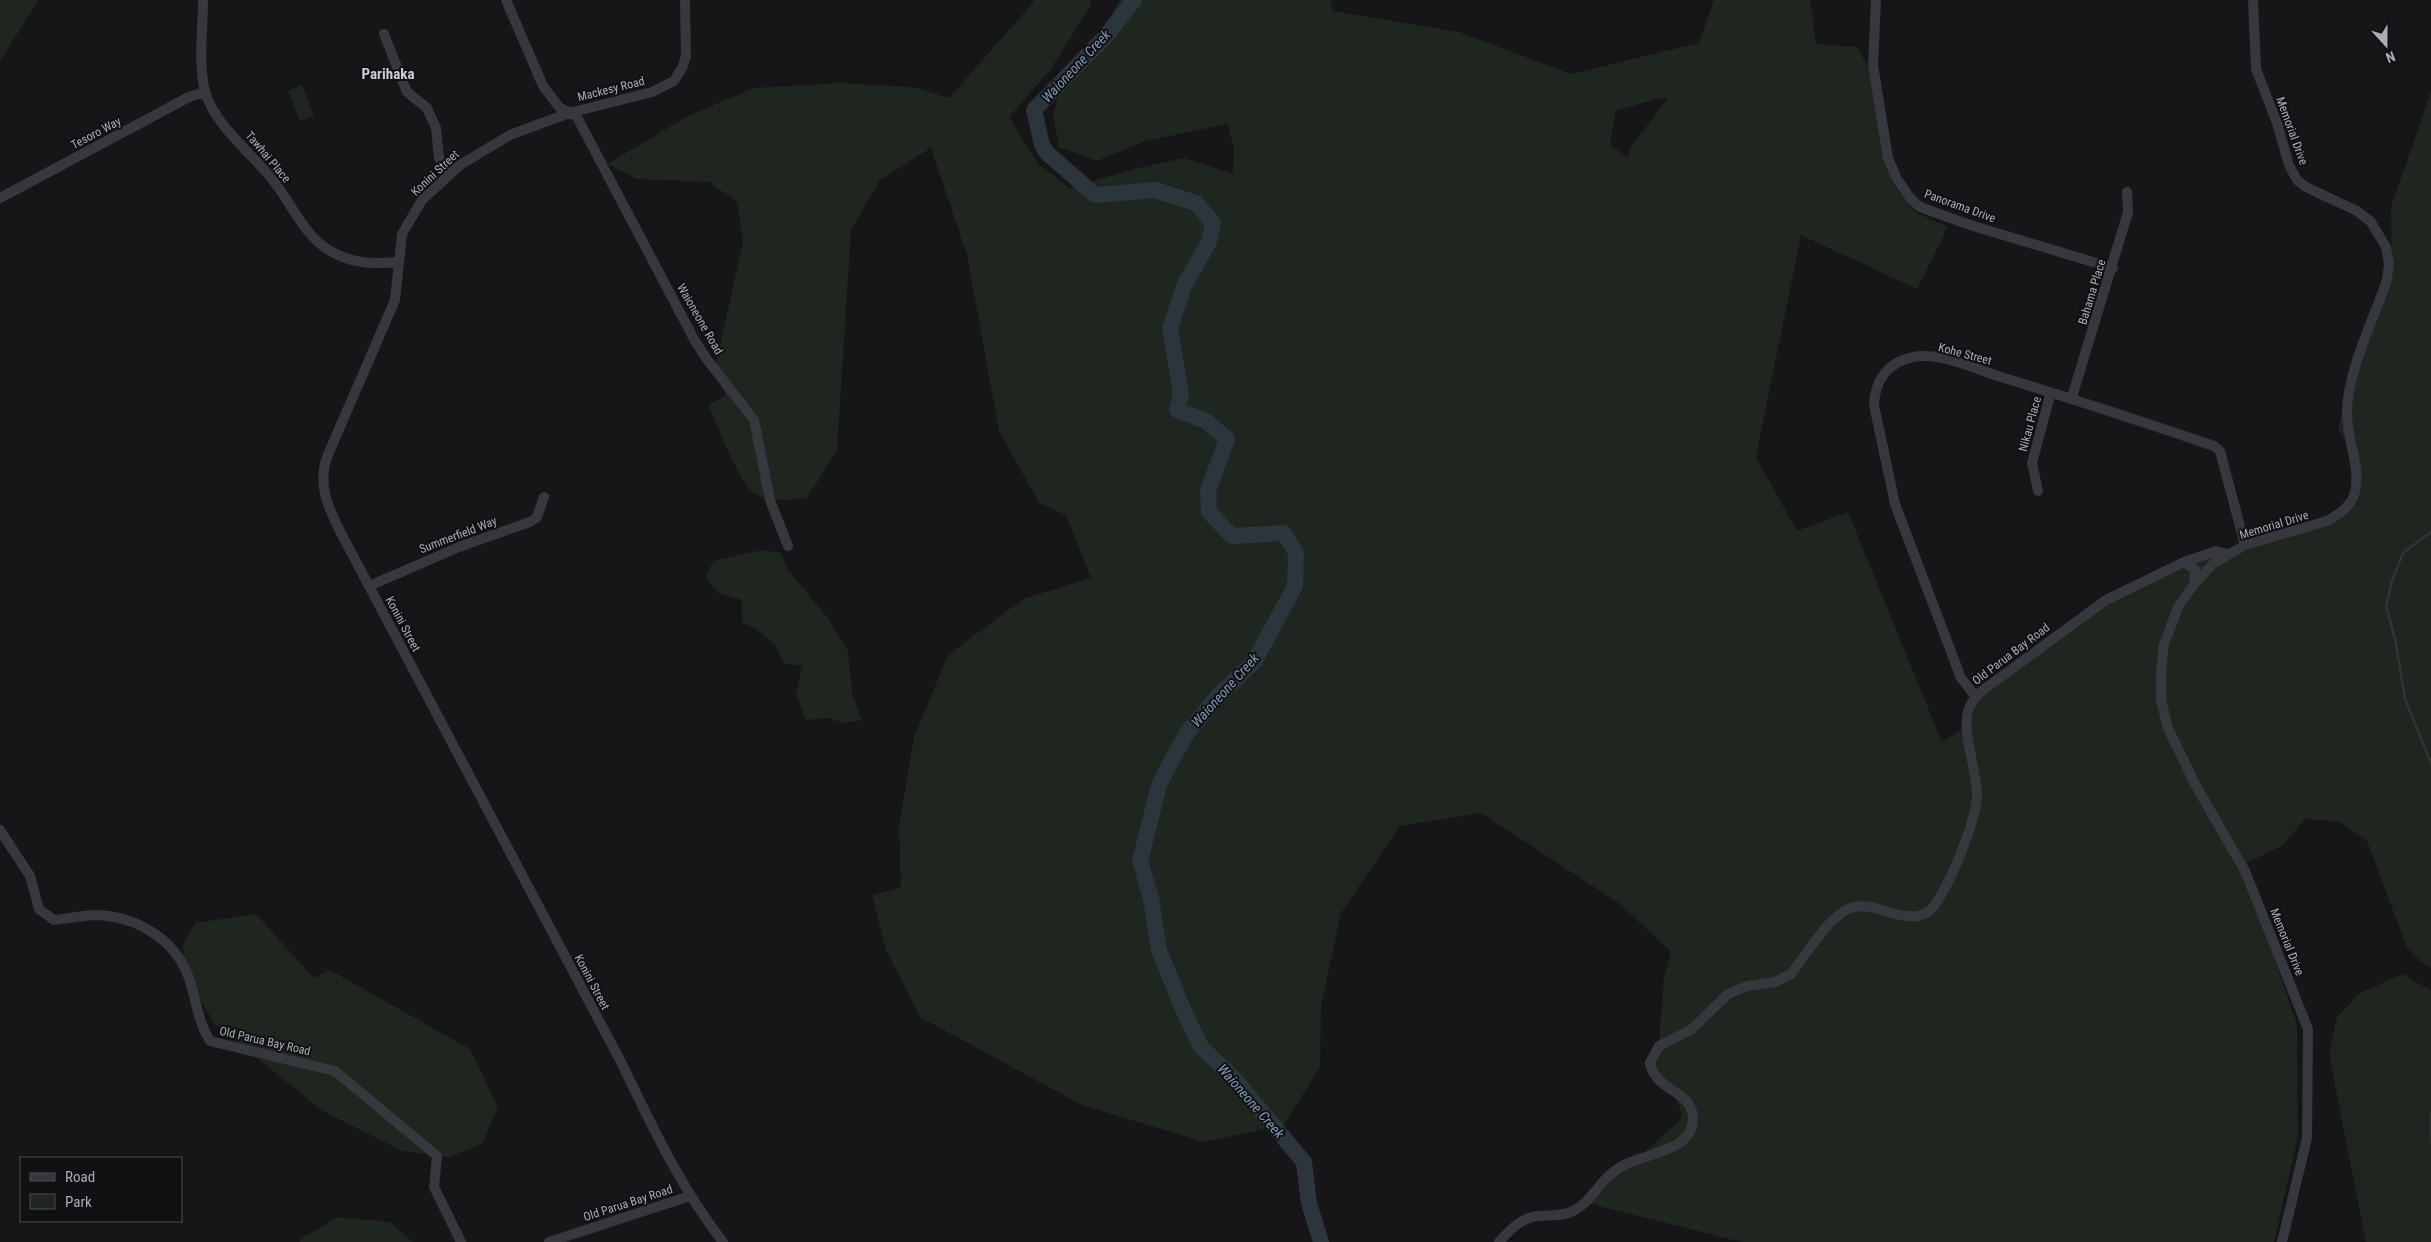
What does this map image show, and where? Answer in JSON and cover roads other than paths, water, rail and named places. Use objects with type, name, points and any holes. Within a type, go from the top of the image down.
[{"type":"street","name":"Tawhai Place","points":[[203,0],[202,74],[205,92],[222,122],[273,180],[309,232],[320,244],[347,258],[367,264],[398,262]]},
{"type":"street","name":"Mackesy Road","points":[[506,0],[543,86],[558,107],[569,113],[652,92],[674,81],[683,66],[686,56],[685,0]]},
{"type":"street","name":"Panorama Drive","points":[[1876,0],[1873,65],[1887,149],[1897,180],[1911,199],[1920,207],[1970,225],[2113,268]]},
{"type":"street","name":"Memorial Drive","points":[[2253,0],[2256,69],[2292,172],[2306,187],[2364,215],[2382,239],[2389,264],[2387,280],[2348,395],[2347,420],[2356,479],[2354,494],[2350,504],[2338,515],[2327,521],[2245,544],[2214,563],[2194,584],[2178,607],[2164,645],[2160,686],[2168,728],[2195,784],[2245,871],[2308,1028],[2307,1138],[2282,1242]]},
{"type":"street","points":[[384,34],[407,92],[427,108],[430,113],[436,128],[439,158],[450,173]]},
{"type":"street","name":"Tesoro Way","points":[[0,198],[189,97],[205,92]]},
{"type":"street","name":"Konini Street","points":[[569,113],[510,134],[483,149],[450,173],[414,210],[402,234],[398,262],[398,288],[395,300],[330,450],[322,478],[330,510],[690,1196]]},
{"type":"street","name":"Waioneone Road","points":[[569,113],[577,117],[695,340],[706,358],[754,420],[770,500],[788,546]]},
{"type":"street","name":"Bahama Place","points":[[2072,397],[2113,268],[2128,212],[2127,192]]},
{"type":"street","name":"Kohe Street","points":[[1976,697],[1961,678],[1895,504],[1876,418],[1874,392],[1878,381],[1893,364],[1914,357],[1942,359],[2072,397],[2214,446],[2220,452],[2245,544]]},
{"type":"street","name":"Nikau Place","points":[[2038,491],[2032,463],[2051,392]]},
{"type":"street","name":"Summerfield Way","points":[[369,586],[459,547],[530,522],[537,517],[544,497]]},
{"type":"street","name":"Old Parua Bay Road","points":[[1499,1242],[1509,1231],[1533,1217],[1562,1216],[1575,1211],[1614,1170],[1667,1149],[1684,1139],[1692,1126],[1692,1111],[1684,1099],[1661,1084],[1653,1075],[1650,1063],[1659,1046],[1692,1029],[1720,1000],[1733,992],[1784,979],[1791,974],[1832,923],[1847,909],[1868,905],[1908,917],[1924,914],[1934,905],[1961,853],[1975,810],[1976,776],[1967,716],[1971,703],[1976,697],[2002,675],[2106,600],[2184,562],[2216,551],[2227,554]]},
{"type":"street","points":[[2184,562],[2194,570],[2194,584]]},
{"type":"street","name":"Old Parua Bay Road","points":[[0,830],[30,876],[39,909],[54,920],[96,915],[142,925],[173,949],[187,974],[200,1024],[210,1041],[335,1071],[438,1156],[434,1186],[462,1242]]},
{"type":"street","name":"Old Parua Bay Road","points":[[549,1242],[690,1196],[723,1242]]},
{"type":"waterway","name":"Waioneone Creek","points":[[1134,0],[1106,36],[1034,110],[1042,145],[1047,153],[1095,195],[1155,190],[1196,203],[1213,223],[1209,242],[1184,286],[1170,328],[1181,394],[1177,410],[1206,421],[1227,439],[1208,491],[1209,512],[1232,536],[1284,533],[1296,553],[1295,586],[1254,662],[1218,696],[1187,733],[1159,785],[1140,861],[1151,898],[1159,950],[1182,1007],[1201,1047],[1231,1075],[1304,1162],[1309,1203],[1321,1242]]},
{"type":"waterway","points":[[2431,532],[2403,553],[2392,581],[2386,606],[2395,639],[2405,699],[2431,763]]},
{"type":"waterway","points":[[2431,1112],[2431,1142]]},
{"type":"district","name":"Parihaka","points":[[388,74]]}]
